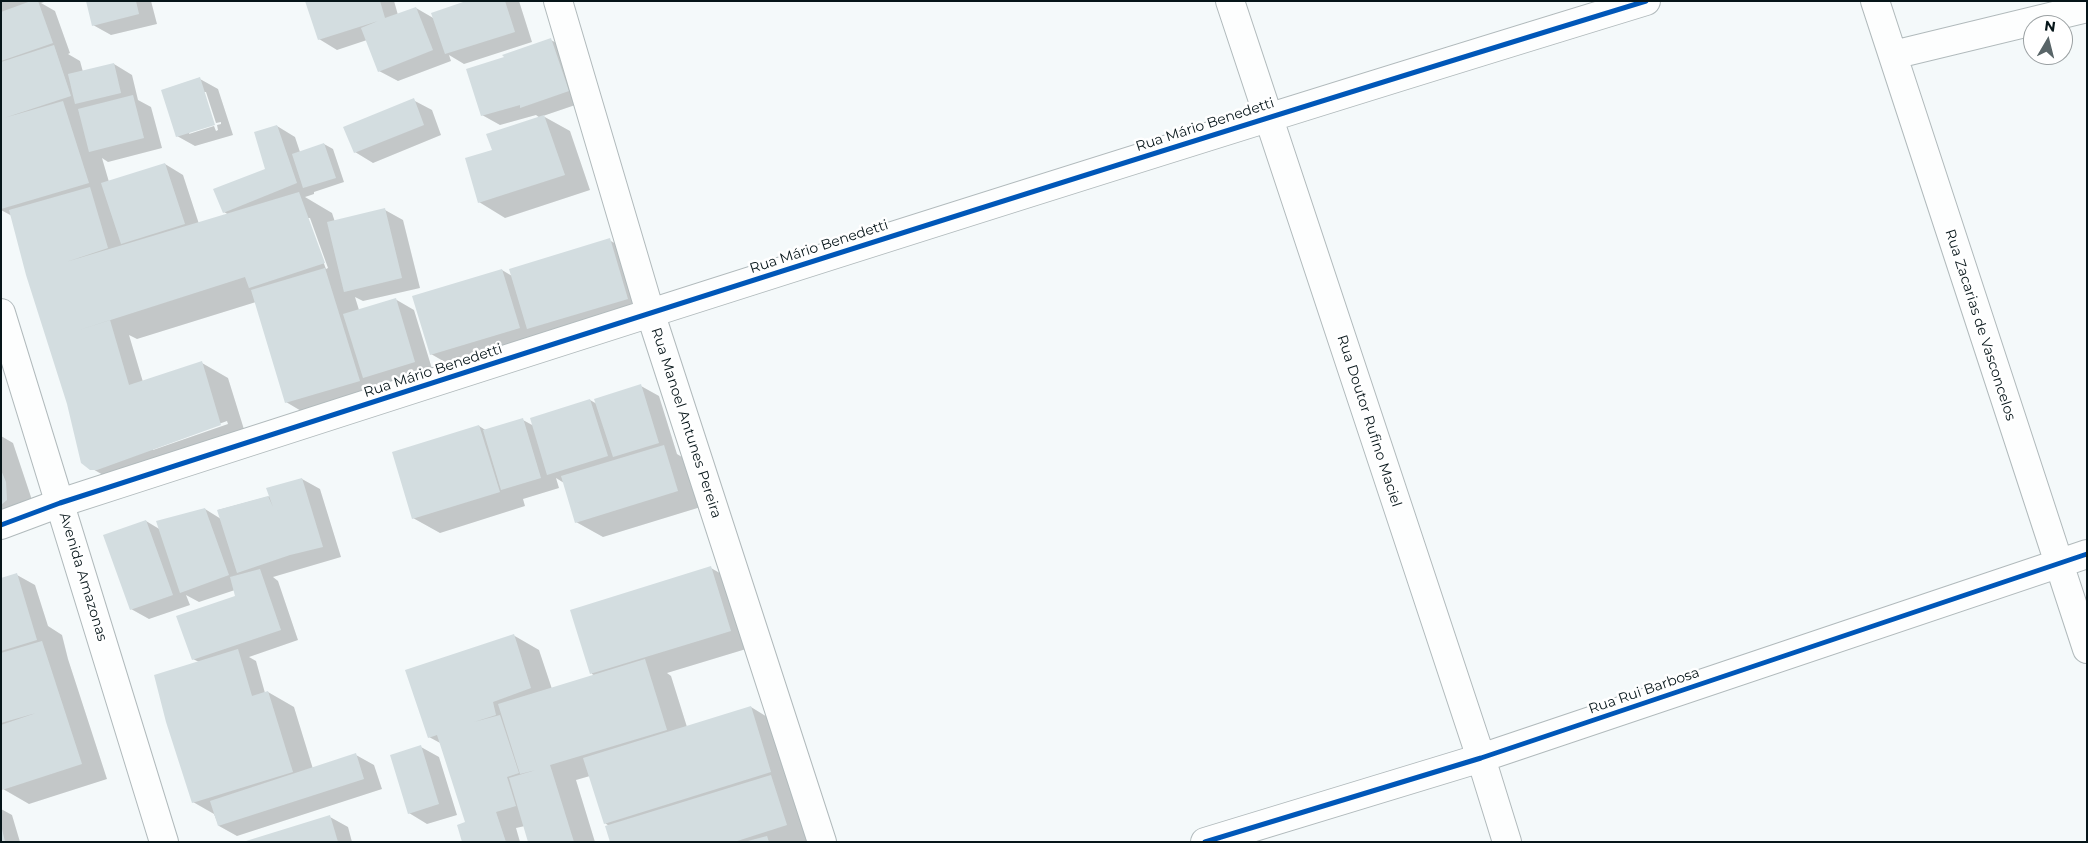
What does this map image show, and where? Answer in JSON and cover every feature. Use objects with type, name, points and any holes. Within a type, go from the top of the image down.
[{"type":"street","name":"Rua Manoel Antunes Pereira","points":[[558,1],[650,312],[822,842]]},
{"type":"street","name":"Rua Doutor Rufino Maciel","points":[[1230,1],[1481,758],[1507,842]]},
{"type":"street","name":"Rua Mário Benedetti","points":[[1,524],[60,503],[650,312],[1268,116],[1646,1]]},
{"type":"street","name":"Rua Zacarias de Vasconcelos","points":[[1875,1],[2087,649]]},
{"type":"street","points":[[1893,55],[2087,8]]},
{"type":"street","name":"Avenida Amazonas","points":[[1,313],[164,842]]},
{"type":"street","name":"Rua Rui Barbosa","points":[[1206,842],[1481,758],[2087,554]]},
{"type":"building","points":[[31,1],[38,1],[53,43],[1,61],[1,12]]},
{"type":"building","points":[[86,1],[136,1],[139,14],[92,26]]},
{"type":"building","points":[[305,1],[380,1],[385,18],[416,7],[433,50],[378,72],[361,28],[378,21],[318,40]]},
{"type":"building","points":[[466,1],[505,1],[515,32],[445,54],[431,13]]},
{"type":"building","points":[[551,38],[569,91],[520,108],[520,105],[481,116],[466,69],[504,57],[502,55]]},
{"type":"building","points":[[54,45],[71,96],[4,118],[63,101],[89,183],[1,209],[1,62]]},
{"type":"building","points":[[114,63],[121,93],[75,104],[68,74]]},
{"type":"building","points":[[200,77],[215,125],[176,137],[161,90]]},
{"type":"building","points":[[133,95],[144,138],[89,152],[78,109]]},
{"type":"building","points":[[414,98],[424,125],[354,153],[343,127]]},
{"type":"building","points":[[544,115],[565,175],[478,203],[465,158],[492,150],[486,134]]},
{"type":"building","points":[[277,125],[297,183],[223,213],[213,189],[265,169],[254,132]]},
{"type":"building","points":[[324,143],[336,178],[303,188],[292,154]]},
{"type":"building","points":[[165,163],[185,224],[121,244],[101,183]]},
{"type":"building","points":[[90,187],[108,248],[66,262],[299,192],[325,263],[249,288],[245,277],[110,320],[129,385],[202,361],[221,425],[97,470],[90,470],[81,463],[67,404],[26,275],[9,210]]},
{"type":"building","points":[[385,208],[402,278],[344,292],[327,222]]},
{"type":"building","points":[[610,238],[628,299],[527,329],[509,269]]},
{"type":"building","points":[[325,268],[360,381],[285,403],[251,290]]},
{"type":"building","points":[[502,269],[520,328],[430,355],[412,296]]},
{"type":"building","points":[[396,298],[415,362],[363,378],[343,314]]},
{"type":"building","points":[[641,384],[659,443],[613,457],[594,399]]},
{"type":"building","points":[[590,399],[608,456],[547,475],[530,418]]},
{"type":"building","points":[[523,418],[541,478],[501,490],[483,430]]},
{"type":"building","points":[[479,425],[500,492],[412,519],[392,452]]},
{"type":"building","points":[[664,445],[678,491],[575,523],[561,476]]},
{"type":"building","points":[[1,470],[6,482],[7,500],[1,505]]},
{"type":"building","points":[[302,478],[323,547],[290,555],[237,573],[217,510],[268,496],[273,507],[266,488]]},
{"type":"building","points":[[205,508],[229,575],[180,593],[156,521]]},
{"type":"building","points":[[146,520],[173,595],[130,610],[103,535]]},
{"type":"building","points":[[711,566],[731,631],[590,674],[570,610]]},
{"type":"building","points":[[260,569],[281,630],[192,660],[176,616],[235,596],[230,577]]},
{"type":"building","points":[[17,573],[37,640],[1,651],[1,578]]},
{"type":"building","points":[[514,634],[531,688],[493,702],[496,715],[474,722],[500,715],[519,773],[507,777],[516,806],[496,812],[506,842],[462,842],[457,825],[465,822],[437,735],[428,738],[405,670]]},
{"type":"building","points":[[42,641],[82,764],[2,790],[1,725],[36,713],[1,723],[1,653]]},
{"type":"building","points":[[238,649],[252,696],[268,691],[293,772],[192,803],[166,722],[154,675]]},
{"type":"building","points":[[645,659],[667,730],[550,765],[574,842],[528,842],[509,778],[536,770],[520,774],[498,704]]},
{"type":"building","points":[[751,706],[771,772],[604,824],[583,758]]},
{"type":"building","points":[[421,745],[439,804],[408,814],[390,755]]},
{"type":"building","points":[[356,753],[364,779],[218,826],[210,801]]},
{"type":"building","points":[[771,775],[787,825],[734,842],[610,842],[605,826]]},
{"type":"building","points":[[330,815],[338,842],[246,842],[246,841]]},
{"type":"building","points":[[2,829],[5,842],[1,842]]},
{"type":"building","points":[[767,836],[769,842],[748,842],[748,841]]},
{"type":"cycle path","points":[[1,525],[60,503],[654,312],[1050,186],[1646,1]]},
{"type":"cycle path","points":[[1205,842],[1481,758],[2087,554]]}]
